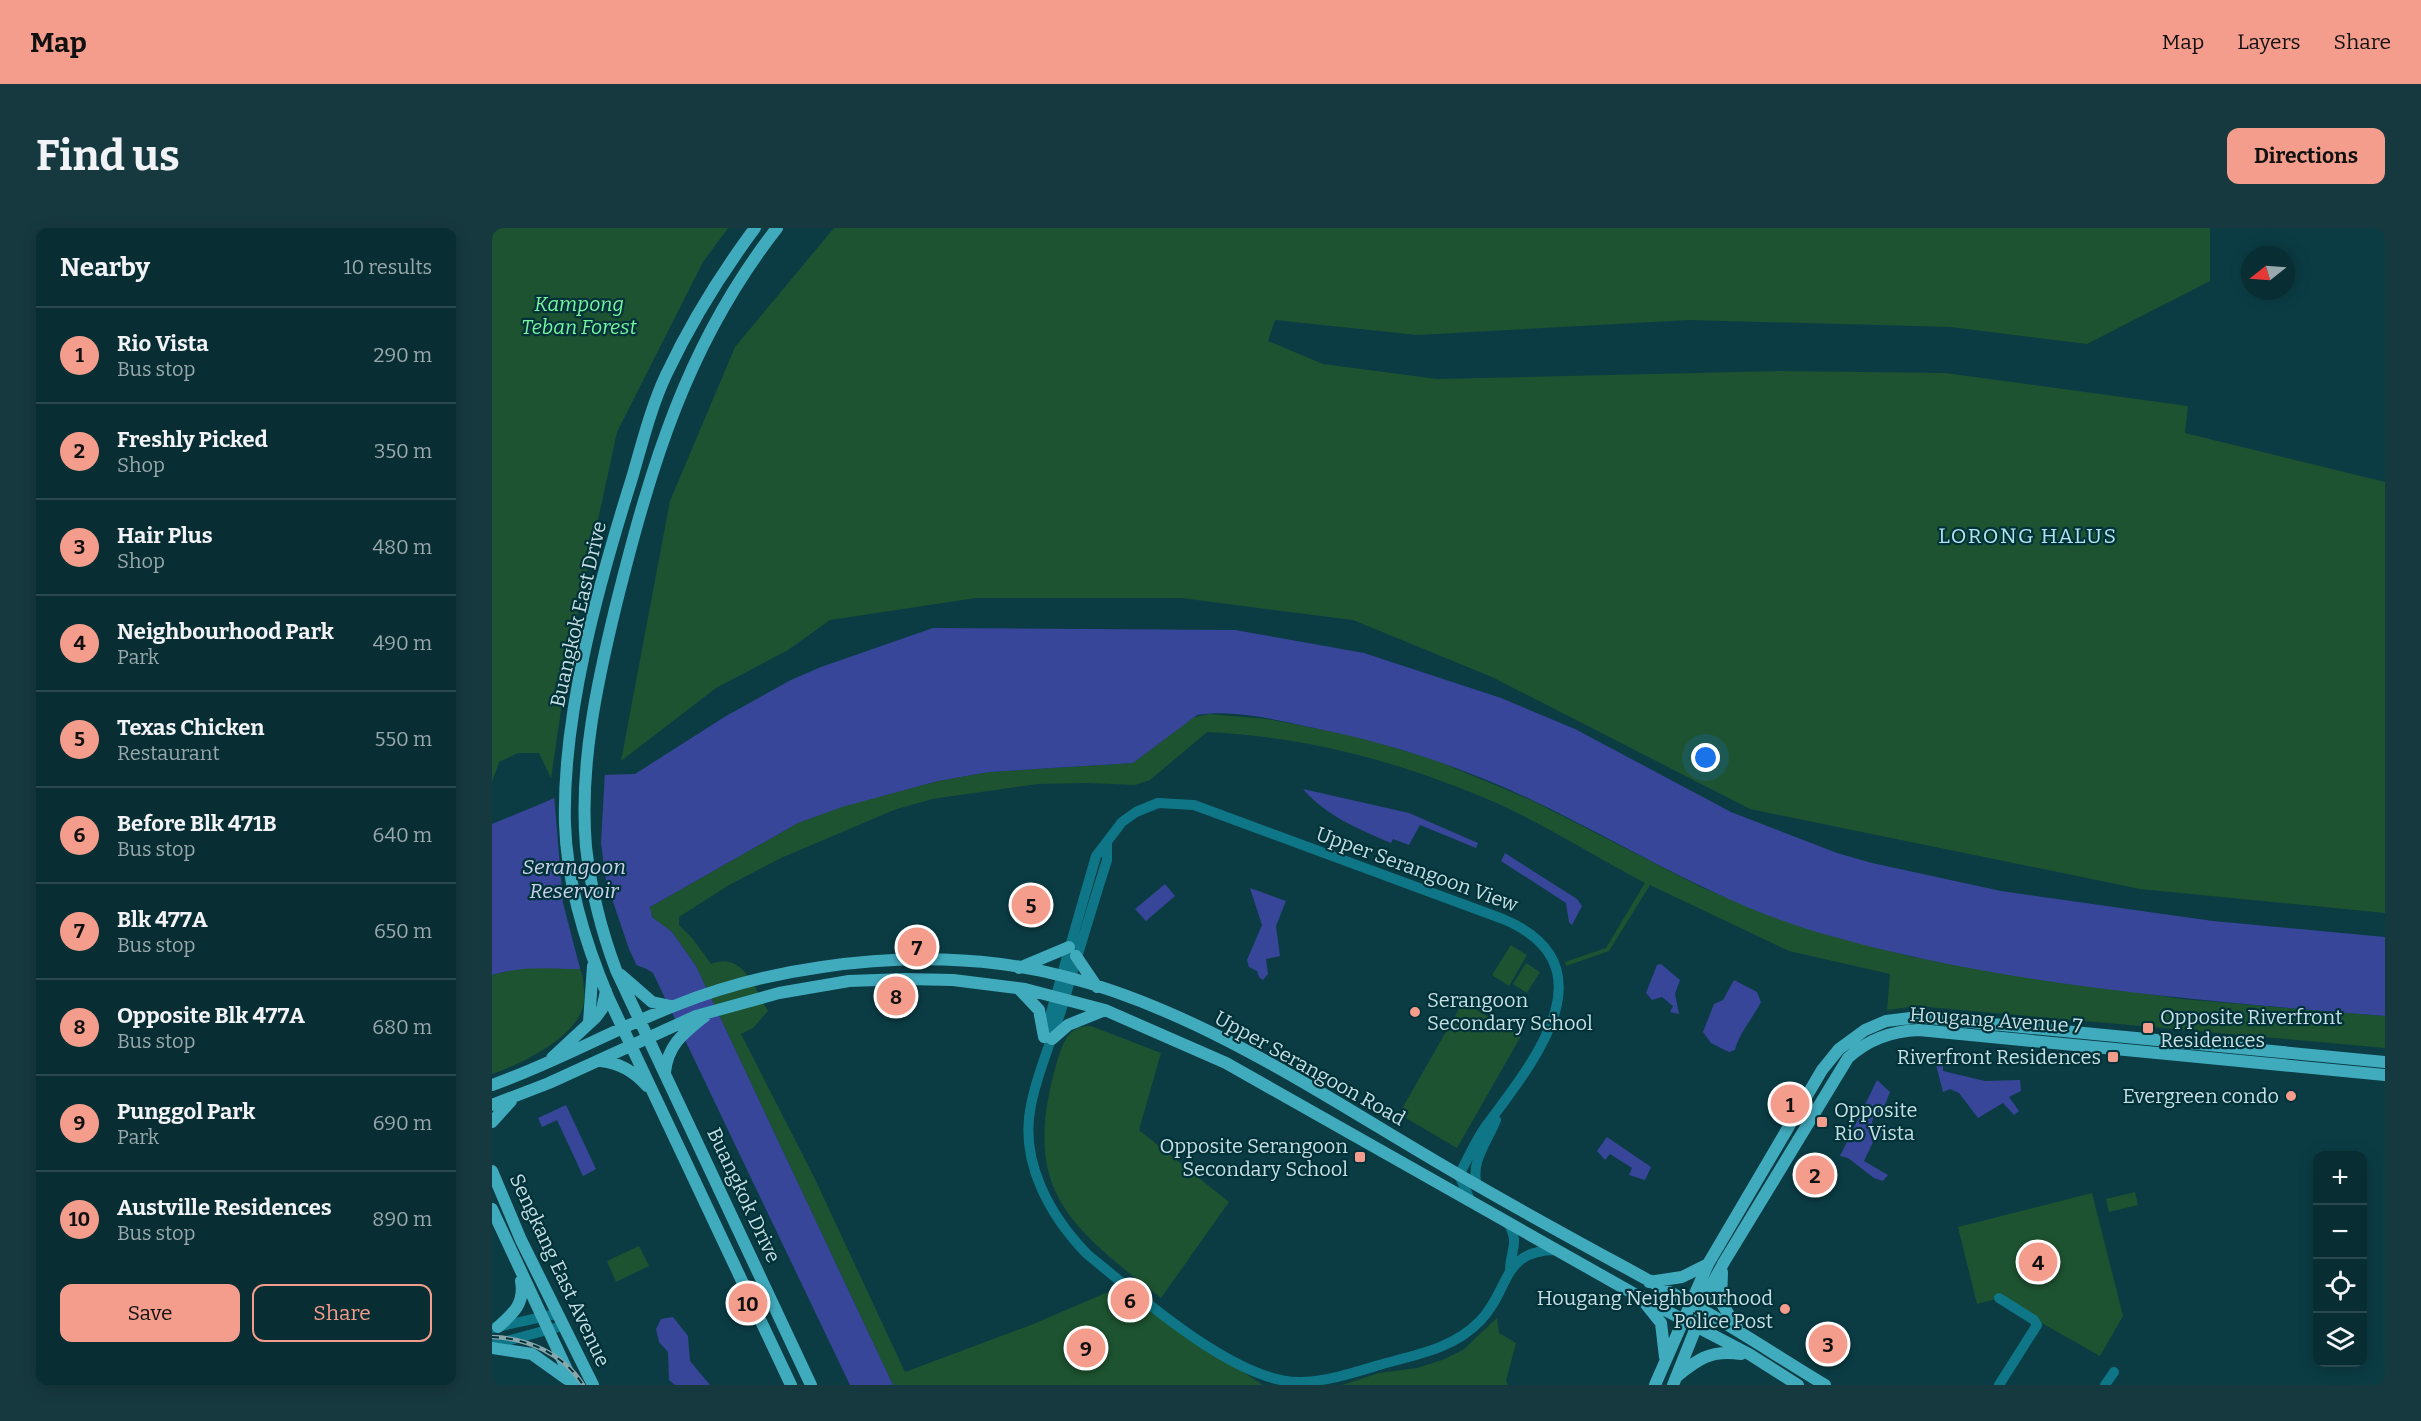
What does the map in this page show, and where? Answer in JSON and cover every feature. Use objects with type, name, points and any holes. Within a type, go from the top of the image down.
[{"type":"main road","name":"Buangkok East Drive","points":[[625,1030],[592,956],[575,901],[565,825],[566,789],[573,730],[590,634],[607,565],[665,377],[718,277],[755,228]]},
{"type":"main road","name":"Buangkok East Drive","points":[[640,1022],[616,970],[595,905],[586,846],[587,761],[594,704],[625,568],[659,451],[683,385],[706,336],[734,288],[777,228]]},
{"type":"main road","points":[[1018,968],[1072,951],[1098,987]]},
{"type":"main road","points":[[589,1022],[593,989],[592,956]]},
{"type":"main road","name":"Upper Serangoon Road","points":[[492,1085],[543,1066],[674,1006],[775,975],[844,964],[924,960],[1018,968],[1066,976],[1146,1004],[1238,1046],[1459,1175],[1703,1310],[1825,1385]]},
{"type":"main road","points":[[616,970],[652,1002],[674,1006]]},
{"type":"main road","name":"Upper Serangoon Road","points":[[517,1097],[599,1061],[662,1029],[729,1006],[779,993],[868,980],[930,979],[1018,988],[1105,1010],[1226,1063],[1638,1296],[1749,1354],[1798,1385]]},
{"type":"main road","points":[[1018,988],[1037,1005],[1048,1038],[1068,1025],[1105,1010]]},
{"type":"main road","points":[[543,1066],[602,1010],[608,995]]},
{"type":"main road","points":[[665,1072],[671,1047],[711,1012]]},
{"type":"main road","name":"Hougang Avenue 7","points":[[1690,1323],[1688,1303],[1708,1264],[1822,1070],[1850,1038],[1886,1021],[1912,1017],[1964,1020],[2385,1062]]},
{"type":"main road","name":"Buangkok Drive","points":[[640,1022],[811,1385]]},
{"type":"main road","name":"Buangkok Drive","points":[[625,1030],[791,1385]]},
{"type":"main road","name":"Hougang Avenue 7","points":[[1690,1323],[1703,1310],[1704,1299],[1724,1262],[1848,1058],[1870,1041],[1892,1034],[1919,1030],[1940,1031],[2385,1075]]},
{"type":"main road","points":[[599,1061],[618,1063],[639,1077],[654,1093]]},
{"type":"main road","points":[[492,1105],[517,1097]]},
{"type":"main road","points":[[492,1122],[501,1110],[517,1097]]},
{"type":"main road","name":"Sengkang East Avenue","points":[[492,1171],[556,1314],[593,1385]]},
{"type":"main road","name":"Sengkang East Avenue","points":[[492,1209],[546,1330],[573,1384]]},
{"type":"main road","points":[[1724,1262],[1720,1286],[1721,1302],[1731,1320],[1743,1334]]},
{"type":"main road","points":[[1650,1282],[1682,1277],[1708,1264]]},
{"type":"main road","points":[[495,1327],[519,1305],[523,1291],[519,1271]]},
{"type":"main road","points":[[1638,1296],[1661,1323],[1665,1357]]},
{"type":"main road","points":[[1654,1385],[1665,1357],[1690,1323]]},
{"type":"main road","points":[[1675,1381],[1690,1323]]},
{"type":"main road","points":[[492,1347],[532,1354],[554,1367],[573,1384]]},
{"type":"main road","points":[[1675,1381],[1697,1360],[1709,1355],[1723,1352],[1749,1354]]},
{"type":"street","name":"Upper Serangoon View","points":[[1477,1185],[1473,1173],[1475,1164],[1498,1114],[1548,1033],[1557,1012],[1561,988],[1550,955],[1525,930],[1194,805],[1158,803],[1122,822],[1107,843],[1107,860],[1072,951],[1030,1107],[1030,1133],[1036,1175],[1055,1216],[1075,1241],[1113,1276],[1205,1344],[1253,1373],[1270,1379],[1301,1382],[1351,1373],[1431,1352],[1453,1342],[1480,1321],[1510,1271]]},
{"type":"street","name":"Upper Serangoon View","points":[[1459,1175],[1485,1127],[1498,1114]]},
{"type":"street","points":[[1459,1175],[1472,1202]]},
{"type":"street","points":[[1505,1219],[1512,1228],[1515,1244],[1510,1271]]},
{"type":"street","points":[[1510,1271],[1521,1257],[1530,1253],[1558,1250]]},
{"type":"street","points":[[1999,1298],[2034,1320],[2037,1325],[1999,1385]]},
{"type":"street","points":[[495,1327],[556,1314]]},
{"type":"street","points":[[492,1347],[562,1326]]},
{"type":"street","points":[[2105,1385],[2114,1372]]},
{"type":"green space","name":"Kampong Teban Forest","points":[[492,228],[728,228],[703,262],[617,432],[570,650],[551,778],[539,753],[518,753],[499,762],[492,782]]},
{"type":"green space","points":[[834,228],[2210,228],[2210,281],[2087,344],[1950,327],[1690,320],[1417,335],[1275,320],[1268,341],[1323,364],[1437,379],[1781,371],[1945,373],[2188,406],[2185,433],[2385,482],[2385,913],[2140,889],[1750,809],[1492,677],[1353,620],[1181,598],[976,598],[830,620],[788,650],[716,688],[621,761],[670,501],[735,347]]},
{"type":"green space","points":[[1209,714],[1267,719],[1360,737],[1435,760],[1531,800],[1703,888],[1818,932],[1913,957],[2181,999],[2385,1016],[2385,1048],[1917,1006],[1887,1010],[1890,974],[1789,951],[1650,885],[1609,951],[1566,966],[1565,962],[1606,948],[1645,883],[1501,805],[1429,777],[1320,746],[1207,732],[1150,780],[1135,785],[1038,784],[932,799],[894,810],[781,858],[729,885],[679,917],[679,925],[693,939],[711,964],[722,961],[732,963],[747,974],[768,1011],[753,1028],[741,1034],[814,1177],[905,1372],[1031,1325],[1115,1289],[1263,1385],[893,1385],[696,966],[672,932],[652,917],[650,907],[798,823],[842,806],[938,781],[989,772],[1133,763],[1191,718]]},
{"type":"green space","points":[[1511,945],[1527,955],[1509,986],[1492,975]]},
{"type":"green space","points":[[1526,963],[1540,972],[1527,993],[1513,984]]},
{"type":"green space","points":[[551,966],[581,969],[584,1001],[580,1014],[572,1026],[548,1047],[492,1074],[492,975],[525,967]]},
{"type":"green space","points":[[1463,1002],[1521,1036],[1457,1148],[1399,1114]]},
{"type":"green space","points":[[1083,1026],[1091,1026],[1161,1053],[1139,1130],[1229,1202],[1161,1298],[1100,1248],[1077,1225],[1060,1200],[1049,1173],[1044,1142],[1047,1106],[1057,1062],[1068,1036]]},
{"type":"green space","points":[[2135,1192],[2138,1205],[2109,1212],[2106,1199]]},
{"type":"green space","points":[[2092,1193],[2123,1316],[2100,1356],[2038,1321],[2039,1318],[2004,1297],[1977,1304],[1958,1227]]},
{"type":"green space","points":[[639,1246],[649,1266],[616,1282],[607,1261]]},
{"type":"green space","points":[[1497,1318],[1499,1333],[1516,1343],[1506,1381],[1508,1385],[1342,1385],[1379,1373],[1417,1368],[1442,1360],[1463,1350]]},
{"type":"water","name":"Serangoon Reservoir","points":[[933,628],[1235,630],[1364,653],[1501,698],[1575,729],[1731,812],[1837,853],[1872,863],[2001,891],[2213,921],[2385,937],[2385,1016],[2242,1004],[2100,988],[1959,966],[1889,951],[1820,933],[1745,906],[1532,800],[1425,757],[1342,734],[1271,719],[1226,713],[1197,715],[1133,763],[989,772],[938,781],[842,807],[798,823],[650,907],[652,917],[672,932],[696,966],[893,1385],[850,1385],[653,973],[637,965],[627,964],[580,969],[526,969],[492,975],[492,824],[550,800],[599,775],[635,774],[726,716],[791,680],[821,667]]},
{"type":"water","points":[[1303,789],[1409,813],[1478,843],[1476,848],[1420,825],[1409,845],[1393,839],[1391,843],[1333,814]]},
{"type":"water","points":[[1505,853],[1577,899],[1582,906],[1572,925],[1569,922],[1566,903],[1501,861]]},
{"type":"water","points":[[1165,884],[1175,896],[1146,921],[1135,909]]},
{"type":"water","points":[[1250,888],[1286,901],[1276,926],[1280,956],[1266,959],[1268,974],[1263,980],[1257,971],[1249,967],[1247,960],[1262,925]]},
{"type":"water","points":[[1661,964],[1680,980],[1675,994],[1679,1014],[1670,1012],[1673,1006],[1662,997],[1652,1000],[1646,993],[1657,965]]},
{"type":"water","points":[[1734,980],[1757,992],[1761,1002],[1735,1050],[1729,1052],[1711,1043],[1703,1032],[1714,1004],[1723,1000]]},
{"type":"water","points":[[1943,1062],[1943,1071],[1985,1081],[2020,1080],[2021,1091],[2009,1097],[2019,1111],[2014,1115],[2003,1103],[1978,1118],[1959,1093],[1950,1089],[1943,1092],[1936,1065]]},
{"type":"water","points":[[1877,1080],[1890,1092],[1882,1112],[1875,1112],[1872,1122],[1875,1129],[1890,1127],[1891,1133],[1875,1138],[1864,1161],[1888,1175],[1883,1181],[1874,1178],[1848,1158],[1840,1156]]},
{"type":"water","points":[[566,1105],[596,1169],[583,1176],[557,1120],[542,1127],[538,1118]]},
{"type":"water","points":[[1607,1137],[1651,1167],[1645,1180],[1629,1175],[1632,1168],[1610,1154],[1605,1160],[1597,1151]]},
{"type":"water","points":[[673,1317],[688,1336],[690,1361],[710,1385],[675,1385],[669,1380],[668,1352],[659,1342],[656,1329],[661,1319]]},
{"type":"pier","points":[[605,771],[601,843],[606,881],[629,949],[638,968],[581,972],[563,903],[554,794],[597,772]]},
{"type":"railway","points":[[492,1337],[531,1344],[544,1350],[566,1365],[583,1385]]},
{"type":"place","name":"Texas Chicken","points":[[1031,905]]},
{"type":"place","name":"Blk 477A","points":[[917,947]]},
{"type":"place","name":"Opposite Blk 477A","points":[[896,996]]},
{"type":"place","name":"Serangoon Secondary School","points":[[1415,1012]]},
{"type":"place","name":"Opposite Riverfront Residences","points":[[2148,1028]]},
{"type":"place","name":"Riverfront Residences","points":[[2113,1057]]},
{"type":"place","name":"Evergreen condo","points":[[2291,1096]]},
{"type":"place","name":"Rio Vista","points":[[1790,1104]]},
{"type":"place","name":"Opposite Rio Vista","points":[[1822,1122]]},
{"type":"place","name":"Opposite Serangoon Secondary School","points":[[1360,1157]]},
{"type":"place","name":"Freshly Picked","points":[[1815,1175]]},
{"type":"place","name":"Neighbourhood Park","points":[[2038,1262]]},
{"type":"place","name":"Before Blk 471B","points":[[1130,1300]]},
{"type":"place","name":"Austville Residences","points":[[748,1303]]},
{"type":"place","name":"Hougang Neighbourhood Police Post","points":[[1785,1309]]},
{"type":"place","name":"Hair Plus","points":[[1828,1344]]},
{"type":"place","name":"Punggol Park","points":[[1086,1348]]},
{"type":"district","name":"LORONG HALUS","points":[[2028,536]]}]
